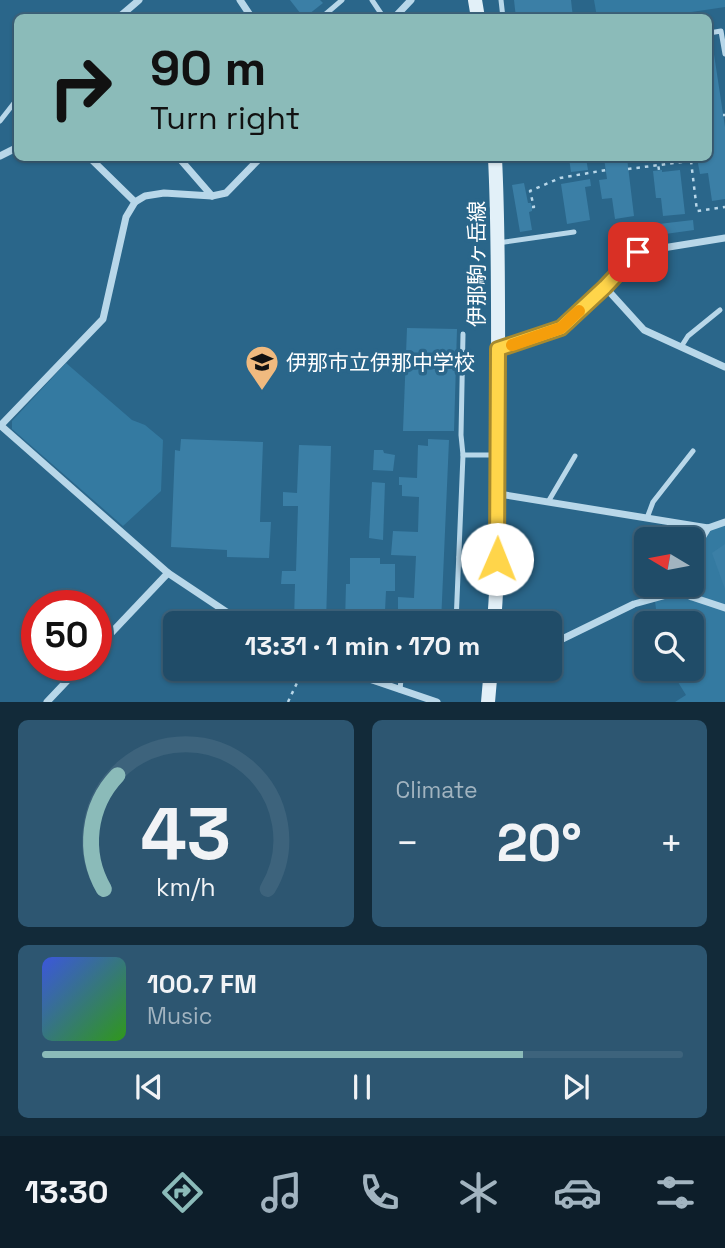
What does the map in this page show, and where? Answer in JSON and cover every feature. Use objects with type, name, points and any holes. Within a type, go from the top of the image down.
[{"type":"main road","name":"伊那駒ヶ岳線","points":[[495,161],[498,243],[498,494],[495,611]]},
{"type":"main road","points":[[488,702],[490,681]]},
{"type":"street","points":[[123,14],[139,0]]},
{"type":"street","points":[[398,14],[411,0]]},
{"type":"street","points":[[93,161],[135,202]]},
{"type":"street","points":[[182,161],[212,195]]},
{"type":"street","points":[[225,611],[167,573],[0,425],[103,319],[126,217],[135,202],[145,196],[164,193],[226,193],[257,161]]},
{"type":"street","points":[[498,349],[561,328],[638,252],[725,238]]},
{"type":"street","points":[[605,287],[644,330],[725,368]]},
{"type":"street","points":[[498,494],[708,528],[725,522]]},
{"type":"street","points":[[704,535],[708,528]]},
{"type":"street","points":[[112,632],[167,573]]},
{"type":"street","points":[[562,639],[634,604],[659,597]]},
{"type":"street","points":[[692,597],[725,608]]},
{"type":"street","points":[[47,702],[67,681]]},
{"type":"street","points":[[374,681],[437,702]]},
{"type":"street","points":[[406,702],[408,693]]},
{"type":"lane","points":[[326,14],[342,0]]},
{"type":"lane","points":[[712,33],[721,32],[725,54]]},
{"type":"lane","points":[[0,121],[14,103]]},
{"type":"lane","points":[[498,243],[574,232]]},
{"type":"lane","points":[[681,347],[688,336],[720,310]]},
{"type":"lane","points":[[457,611],[463,455],[463,334]]},
{"type":"lane","points":[[647,518],[653,502],[693,451]]},
{"type":"lane","points":[[463,455],[498,454]]},
{"type":"lane","points":[[548,502],[575,456]]},
{"type":"lane","points":[[459,557],[497,559]]},
{"type":"lane","points":[[400,690],[401,681]]},
{"type":"path","points":[[658,161],[659,168]]},
{"type":"path","points":[[628,169],[659,168],[691,161],[697,211],[725,207]]},
{"type":"path","points":[[532,207],[530,191],[560,178],[606,170]]},
{"type":"path","points":[[288,702],[298,681]]},
{"type":"shaded area","points":[[594,0],[725,0],[725,7],[678,14],[596,14]]},
{"type":"shaded area","points":[[66,363],[132,420],[145,425],[163,440],[161,491],[123,526],[12,429],[12,421]]},
{"type":"shaded area","points":[[725,519],[725,702],[675,702],[686,695],[677,681],[704,681],[704,611],[658,611],[654,597],[704,597],[704,530]]},
{"type":"building","points":[[290,0],[320,0],[323,3],[309,14],[301,14]]},
{"type":"building","points":[[514,0],[571,0],[573,14],[516,14]]},
{"type":"building","points":[[712,41],[725,127],[725,199],[712,201],[708,173],[700,174],[698,161],[712,161]]},
{"type":"building","points":[[569,161],[586,161],[588,170],[571,172]]},
{"type":"building","points":[[604,161],[627,161],[634,216],[615,219],[612,198],[602,199],[599,180],[607,179]]},
{"type":"building","points":[[680,170],[685,214],[663,216],[661,198],[656,198],[653,171]]},
{"type":"building","points":[[590,179],[591,186],[585,187],[590,220],[567,224],[561,184]]},
{"type":"building","points":[[524,183],[528,203],[531,203],[532,207],[529,212],[532,230],[520,232],[512,185]]},
{"type":"building","points":[[693,220],[694,230],[651,236],[650,225]]},
{"type":"building","points":[[407,328],[457,329],[454,431],[403,431]]},
{"type":"building","points":[[181,439],[263,442],[260,522],[271,522],[269,558],[227,557],[227,550],[171,547],[175,450],[180,451]]},
{"type":"building","points":[[428,439],[449,440],[442,611],[398,611],[398,597],[414,598],[416,556],[391,555],[393,531],[418,532],[419,497],[402,496],[399,477],[417,478],[418,445],[428,446]]},
{"type":"building","points":[[299,445],[331,446],[326,611],[294,611],[295,584],[281,584],[282,571],[296,571],[298,506],[283,506],[283,492],[297,493]]},
{"type":"building","points":[[374,450],[395,455],[393,471],[373,470]]},
{"type":"building","points":[[372,482],[385,483],[383,540],[369,538]]},
{"type":"building","points":[[725,544],[725,589],[712,553]]},
{"type":"building","points":[[350,558],[380,558],[380,564],[395,564],[395,591],[386,591],[385,611],[345,611],[346,584],[350,584]]},
{"type":"slow traffic","points":[[512,345],[561,328],[579,311]]},
{"type":"place","name":"伊那市立伊那中学校","points":[[262,392]]},
{"type":"route","points":[[497,559],[498,349],[561,328],[638,252]]}]
